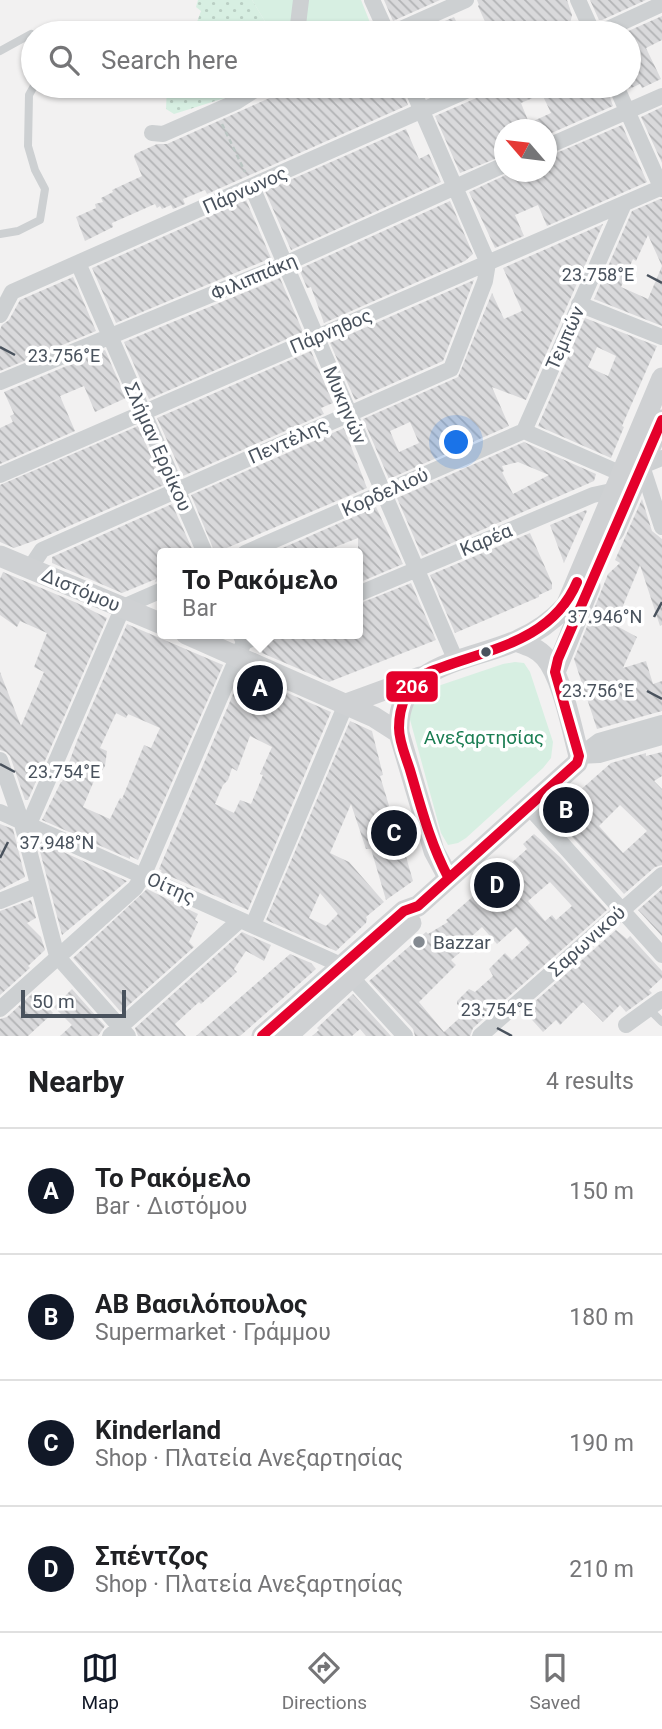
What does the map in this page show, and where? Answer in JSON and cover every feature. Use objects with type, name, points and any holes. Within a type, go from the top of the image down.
[{"type":"street","points":[[298,21],[301,0]]},
{"type":"street","points":[[372,0],[383,21]]},
{"type":"street","points":[[418,21],[466,0]]},
{"type":"street","points":[[578,0],[588,21]]},
{"type":"street","points":[[625,21],[662,4]]},
{"type":"street","points":[[557,143],[662,96]]},
{"type":"street","points":[[152,133],[163,134],[242,98]]},
{"type":"street","points":[[416,98],[488,263]]},
{"type":"street","name":"Πάρνωνος","points":[[0,314],[12,292],[450,98]]},
{"type":"street","points":[[622,98],[662,187]]},
{"type":"street","name":"Φιλιππάκη","points":[[0,382],[285,264],[494,170]]},
{"type":"street","name":"Μυκηνών","points":[[252,187],[456,661]]},
{"type":"street","name":"Πάρνηθος","points":[[0,475],[662,187]]},
{"type":"street","name":"Τεμπών","points":[[524,431],[622,206]]},
{"type":"street","name":"Σλήμαν Ερρίκου","points":[[78,263],[203,548]]},
{"type":"street","name":"Πεντέλης","points":[[30,568],[43,550],[451,369],[485,281],[488,263]]},
{"type":"street","points":[[579,304],[662,337]]},
{"type":"street","points":[[0,760],[25,822],[37,886],[57,956],[120,1033],[246,922],[346,704],[516,641],[553,620],[566,606],[662,378]]},
{"type":"street","points":[[555,672],[558,659],[652,462],[662,420]]},
{"type":"street","points":[[524,431],[619,482]]},
{"type":"street","name":"Κορδελιού","points":[[257,548],[524,431]]},
{"type":"street","points":[[652,462],[662,527]]},
{"type":"street","name":"Καρέα","points":[[363,592],[619,482]]},
{"type":"street","name":"Διστόμου","points":[[0,556],[157,622]]},
{"type":"street","points":[[25,822],[123,607],[157,592]]},
{"type":"street","points":[[213,639],[240,644],[346,704],[386,723],[399,733]]},
{"type":"street","points":[[516,641],[533,647],[543,655],[555,672],[579,756]]},
{"type":"street","points":[[0,1009],[135,888],[143,876],[240,644]]},
{"type":"street","points":[[422,676],[402,702],[398,720],[399,733],[434,851],[448,877]]},
{"type":"street","points":[[287,1036],[404,911],[418,906],[572,769],[579,756],[599,741],[662,723]]},
{"type":"street","points":[[579,756],[598,755],[662,737]]},
{"type":"street","points":[[529,807],[662,955]]},
{"type":"street","name":"Οίτης","points":[[0,812],[246,922],[347,971]]},
{"type":"street","name":"Σαρωνικού","points":[[480,1036],[662,875]]},
{"type":"street","points":[[0,901],[37,886]]},
{"type":"street","points":[[261,1036],[347,971]]},
{"type":"street","points":[[347,971],[405,1036]]},
{"type":"street","points":[[626,1025],[656,1004]]},
{"type":"lane","points":[[0,51],[21,39]]},
{"type":"lane","points":[[0,234],[18,231],[40,220],[45,189],[35,170],[28,146],[29,98]]},
{"type":"lane","points":[[656,1004],[662,1023]]},
{"type":"path","points":[[216,110],[252,187]]},
{"type":"green space","points":[[198,0],[252,0],[265,21],[197,21],[201,11],[196,7]]},
{"type":"green space","points":[[252,0],[361,0],[369,21],[265,21]]},
{"type":"green space","points":[[166,98],[225,98],[174,114],[166,109]]},
{"type":"green space","name":"Ανεξαρτησίας","points":[[515,662],[524,663],[530,672],[553,742],[551,758],[466,838],[448,845],[441,833],[409,716],[417,696],[432,688]]},
{"type":"building","points":[[384,0],[440,0],[393,21]]},
{"type":"building","points":[[477,0],[567,0],[572,15],[571,21],[485,21]]},
{"type":"building","points":[[590,0],[646,0],[599,20]]},
{"type":"building","points":[[662,16],[662,40],[646,48],[661,79],[642,88],[641,86],[641,25]]},
{"type":"building","points":[[269,98],[405,98],[408,105],[207,194],[205,190],[183,199],[185,204],[173,209],[171,205],[157,208],[155,204],[112,223],[113,227],[85,241],[76,217],[96,208],[95,204],[103,202],[101,198],[113,192],[112,190],[142,176],[135,154],[157,144],[167,144]]},
{"type":"building","points":[[476,98],[533,98],[521,103],[527,119],[494,119],[494,159],[460,173],[435,116]]},
{"type":"building","points":[[544,98],[610,98],[613,106],[557,131],[557,119],[538,119],[551,113]]},
{"type":"building","points":[[662,107],[662,163],[641,117]]},
{"type":"building","points":[[622,125],[647,182],[547,226],[538,205],[515,215],[524,236],[495,248],[469,192],[494,180],[557,182],[557,153]]},
{"type":"building","points":[[406,129],[419,159],[429,154],[441,182],[291,250],[265,191]]},
{"type":"building","points":[[662,199],[662,266],[662,326],[594,299],[632,211]],"holes":[[[648,235],[662,266],[648,299],[621,287],[633,259],[636,261]]]},
{"type":"building","points":[[246,200],[271,258],[116,323],[92,268]]},
{"type":"building","points":[[450,201],[473,254],[465,261],[324,323],[311,287],[307,288],[299,269]]},
{"type":"building","points":[[603,224],[526,400],[492,387],[509,426],[389,479],[363,419],[458,377],[492,293],[504,319],[522,311],[503,268]],"holes":[[[410,422],[419,443],[399,452],[390,431]]]},
{"type":"building","points":[[73,277],[96,331],[0,371],[0,330],[20,300]]},
{"type":"building","points":[[280,278],[303,332],[149,399],[124,342]]},
{"type":"building","points":[[474,280],[443,361],[355,400],[330,343]]},
{"type":"building","points":[[585,318],[657,346],[611,458],[538,426]],"holes":[[[597,347],[616,356],[608,376],[588,367]]]},
{"type":"building","points":[[105,350],[126,398],[95,412],[84,386],[60,396],[75,431],[0,464],[0,428],[13,422],[10,416],[14,414],[4,392]]},
{"type":"building","points":[[311,351],[333,403],[321,408],[324,414],[183,476],[157,418]]},
{"type":"building","points":[[138,426],[164,485],[14,548],[0,542],[0,485]]},
{"type":"building","points":[[344,428],[367,488],[227,548],[213,548],[191,495]]},
{"type":"building","points":[[524,442],[596,474],[594,481],[422,556],[397,498]],"holes":[[[518,462],[549,475],[513,494],[502,472],[502,466]]]},
{"type":"building","points":[[642,499],[652,531],[662,539],[662,625],[660,626],[640,565],[615,625],[637,637],[623,668],[646,661],[653,684],[662,681],[662,711],[597,729],[574,659],[608,574],[620,563],[615,560]]},
{"type":"building","points":[[172,504],[192,548],[157,548],[157,581],[156,579],[122,593],[52,563],[52,557]]},
{"type":"building","points":[[376,507],[403,564],[363,581],[363,548],[358,548],[358,538],[333,548],[282,548]]},
{"type":"building","points":[[587,511],[564,563],[550,525]]},
{"type":"building","points":[[530,533],[552,583],[552,589],[455,633],[430,575]]},
{"type":"building","points":[[3,572],[107,618],[28,800],[25,800],[10,756],[0,750],[0,672],[21,726],[44,672],[34,667],[47,633],[20,621],[17,627],[0,615],[0,579]]},
{"type":"building","points":[[411,583],[436,640],[329,682],[262,653],[263,646],[274,639],[363,639],[363,602]]},
{"type":"building","points":[[127,624],[223,665],[138,860],[130,856],[130,859],[42,820],[62,782]],"holes":[[[116,713],[126,718],[128,714],[160,728],[151,748],[144,745],[122,799],[120,798],[110,819],[83,807],[96,776],[98,777],[105,766],[107,751],[100,748]]]},
{"type":"building","points":[[242,673],[331,712],[248,910],[160,872],[162,871],[159,869]],"holes":[[[250,736],[272,747],[251,804],[240,800],[234,813],[215,804],[232,768],[237,771]]]},
{"type":"building","points":[[350,721],[372,731],[383,775],[380,776],[413,881],[386,900],[371,849],[366,849],[351,804],[330,853],[349,862],[384,902],[366,917],[366,923],[336,951],[266,920]],"holes":[[[320,893],[338,914],[326,926],[309,918]]]},
{"type":"building","points":[[662,752],[662,776],[654,781],[662,789],[662,865],[655,867],[624,894],[552,815],[611,763],[646,753],[646,756]],"holes":[[[620,805],[647,831],[623,853],[599,826]]]},
{"type":"building","points":[[0,824],[13,829],[25,877],[0,890]]},
{"type":"building","points":[[534,834],[560,857],[607,910],[473,1028],[470,1036],[415,1036],[413,1029],[369,981],[426,932],[428,934],[448,922],[446,920],[527,849],[523,844]],"holes":[[[550,882],[572,906],[556,920],[552,915],[545,921],[528,901]],[[482,927],[497,944],[516,927],[530,943],[512,960],[505,953],[489,969],[493,976],[475,992],[469,989],[457,1001],[465,1013],[444,1032],[419,1002],[456,965],[451,960],[463,950],[462,945]]]},
{"type":"building","points":[[37,840],[127,881],[62,935]]},
{"type":"building","points":[[147,889],[198,914],[195,920],[198,922],[189,942],[194,947],[121,1012],[73,958]]},
{"type":"building","points":[[662,889],[662,936],[638,910]]},
{"type":"building","points":[[31,900],[36,918],[27,923],[41,937],[45,950],[28,966],[30,968],[0,995],[0,911]]},
{"type":"building","points":[[616,930],[627,939],[630,936],[662,971],[662,978],[649,990],[652,993],[626,1012],[620,1005],[603,1022],[583,1002],[560,1025],[556,1020],[543,1032],[524,1011]]},
{"type":"building","points":[[242,932],[271,945],[264,961],[246,951],[234,969],[237,972],[175,1024],[186,1036],[138,1036],[135,1028]]},
{"type":"building","points":[[290,954],[311,963],[316,969],[240,1036],[196,1036]]},
{"type":"building","points":[[72,989],[105,1026],[98,1036],[60,1036],[72,1025],[54,1007]]},
{"type":"building","points":[[34,992],[53,1013],[28,1036],[0,1036],[0,1019],[7,1017]]},
{"type":"building","points":[[353,994],[391,1036],[366,1036],[360,1029],[352,1036],[312,1036],[319,1030],[317,1028]]},
{"type":"transit line","name":"206","points":[[262,1036],[404,911],[418,906],[577,763],[579,756],[555,672],[558,659],[662,420]]},
{"type":"transit line","name":"206","points":[[448,877],[431,838],[400,739],[399,720],[409,690],[427,673],[513,642],[533,632],[565,603],[577,582]]},
{"type":"place","name":"Το Ρακόμελο","points":[[260,688]]},
{"type":"place","name":"ΑΒ Βασιλόπουλος","points":[[566,810]]},
{"type":"place","name":"Kinderland","points":[[394,833]]},
{"type":"place","name":"Σπέντζος","points":[[497,885]]},
{"type":"place","name":"Bazzar","points":[[419,942]]}]
